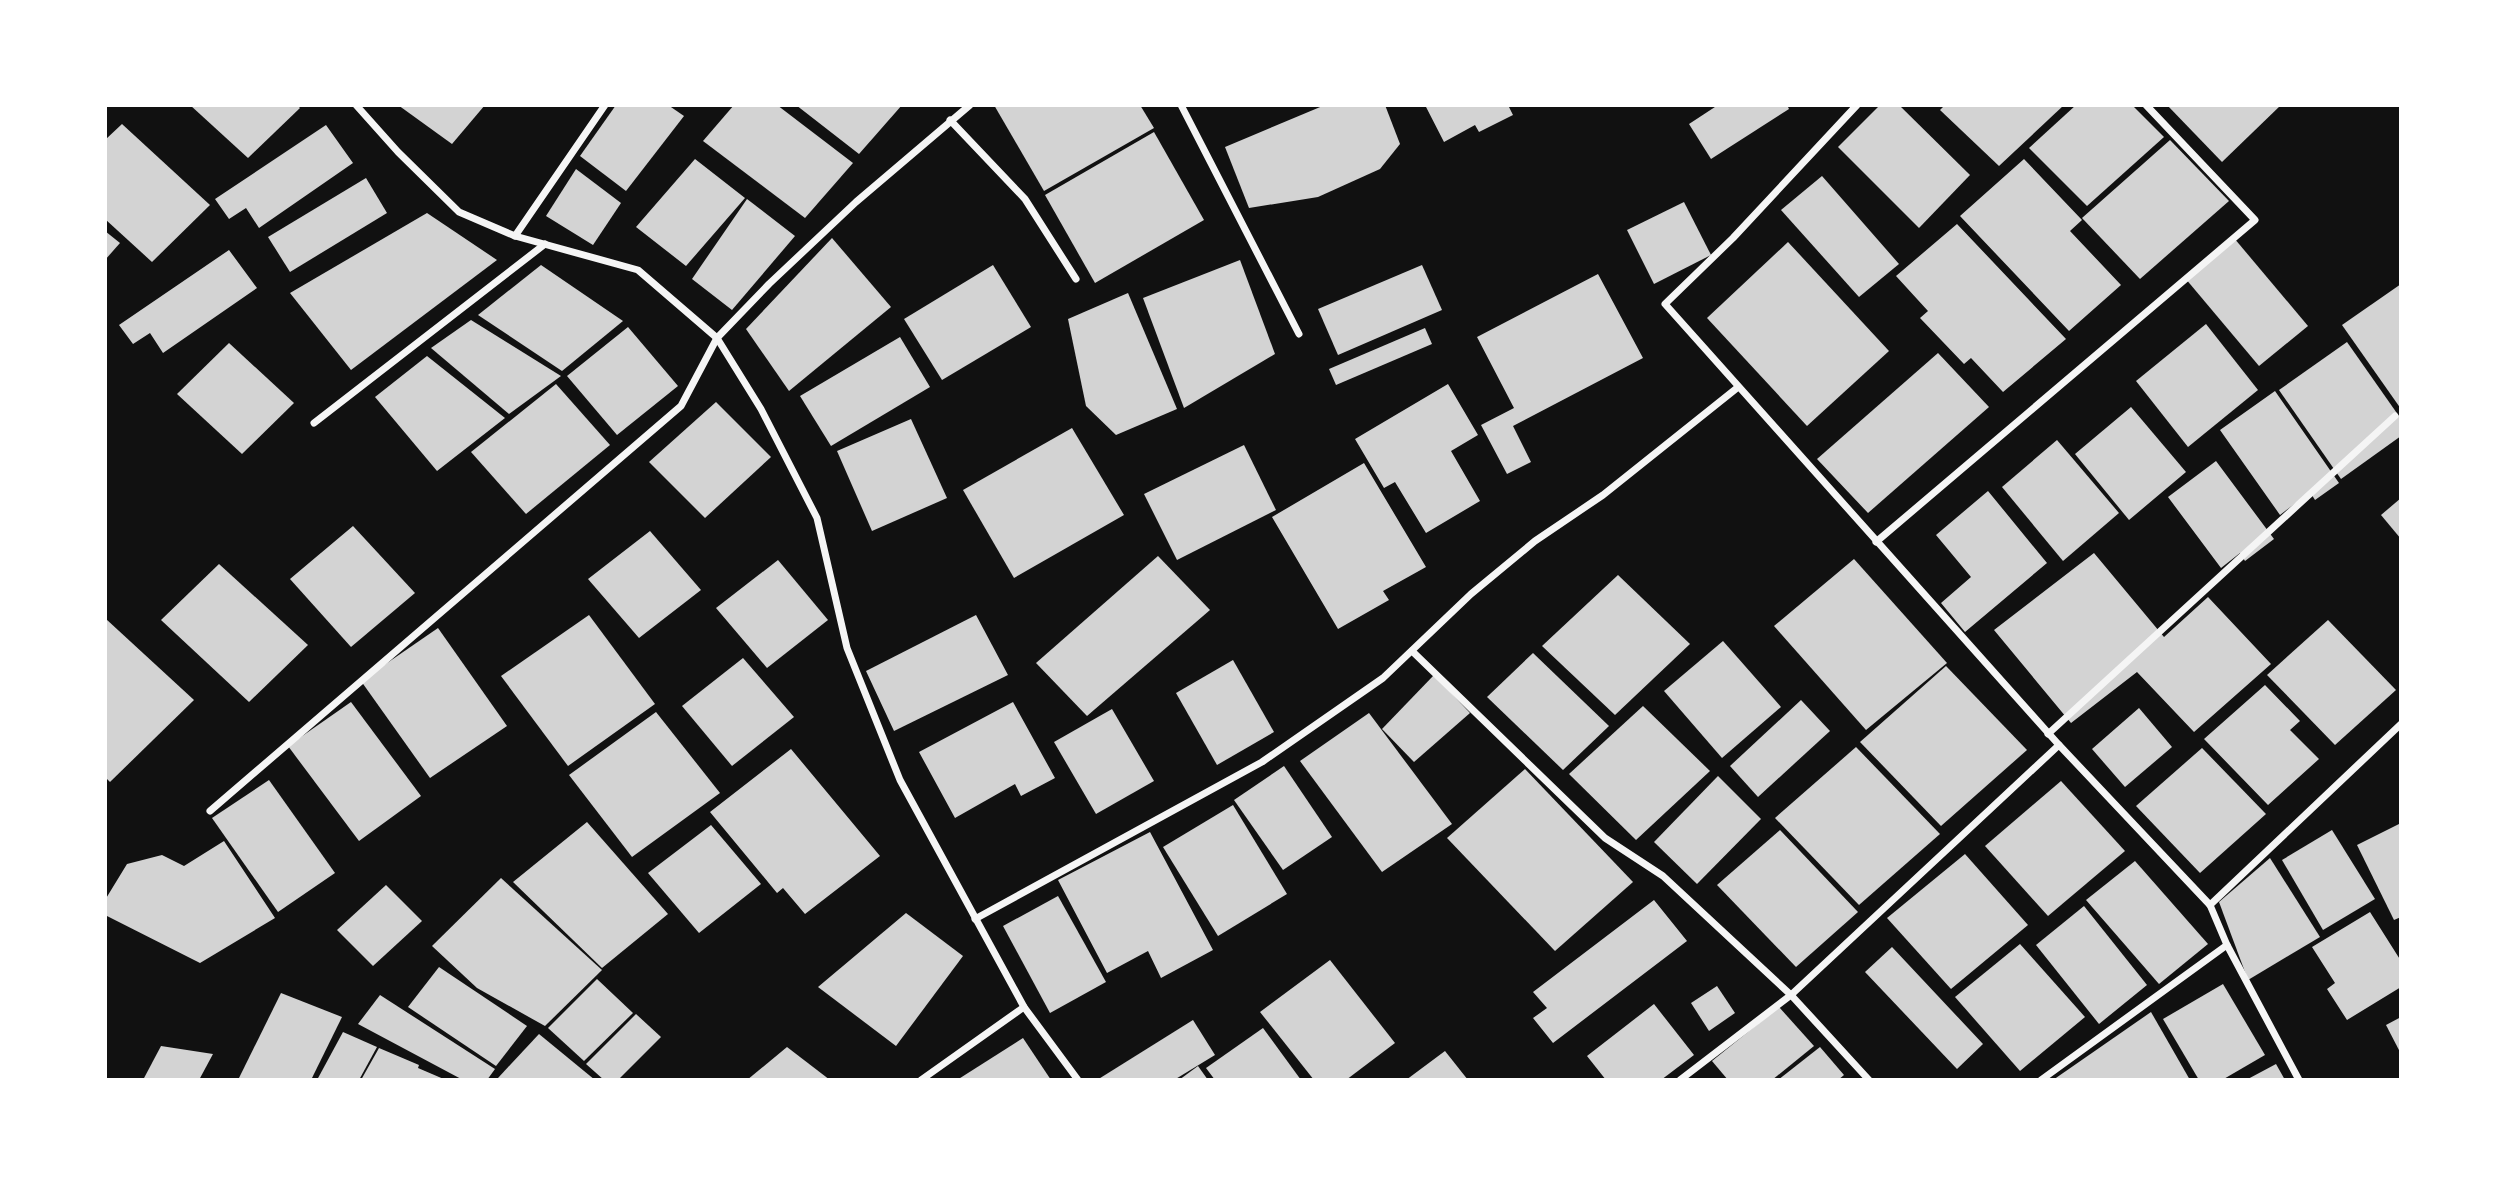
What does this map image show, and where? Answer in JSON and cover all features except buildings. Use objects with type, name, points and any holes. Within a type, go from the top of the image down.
[{"type":"street","points":[[356,105],[398,152],[459,212],[514,236],[638,270],[717,338],[761,409],[817,518],[846,648],[900,780],[1024,1007],[1078,1080]]},
{"type":"street","points":[[514,236],[606,105]]},
{"type":"street","points":[[210,811],[681,406],[717,338],[817,238],[970,105]]},
{"type":"street","points":[[1181,105],[1299,334]]},
{"type":"street","points":[[1857,105],[1733,238],[1665,304],[1737,388],[2048,734],[2210,905],[2227,945],[2299,1080]]},
{"type":"street","points":[[1876,542],[2255,220],[2146,105]]},
{"type":"street","points":[[950,120],[1025,199],[1076,279]]},
{"type":"street","points":[[314,424],[545,244]]},
{"type":"street","points":[[975,919],[1262,762],[1383,678],[1471,593],[1524,550],[1603,495],[1737,388]]},
{"type":"street","points":[[2048,734],[2395,416]]},
{"type":"street","points":[[1412,650],[1605,838],[1663,876],[1791,995],[1869,1080]]},
{"type":"street","points":[[2210,905],[2401,724]]},
{"type":"street","points":[[1680,1080],[1791,995],[2059,745]]},
{"type":"street","points":[[2040,1080],[2227,945]]},
{"type":"street","points":[[921,1080],[1024,1007]]}]
